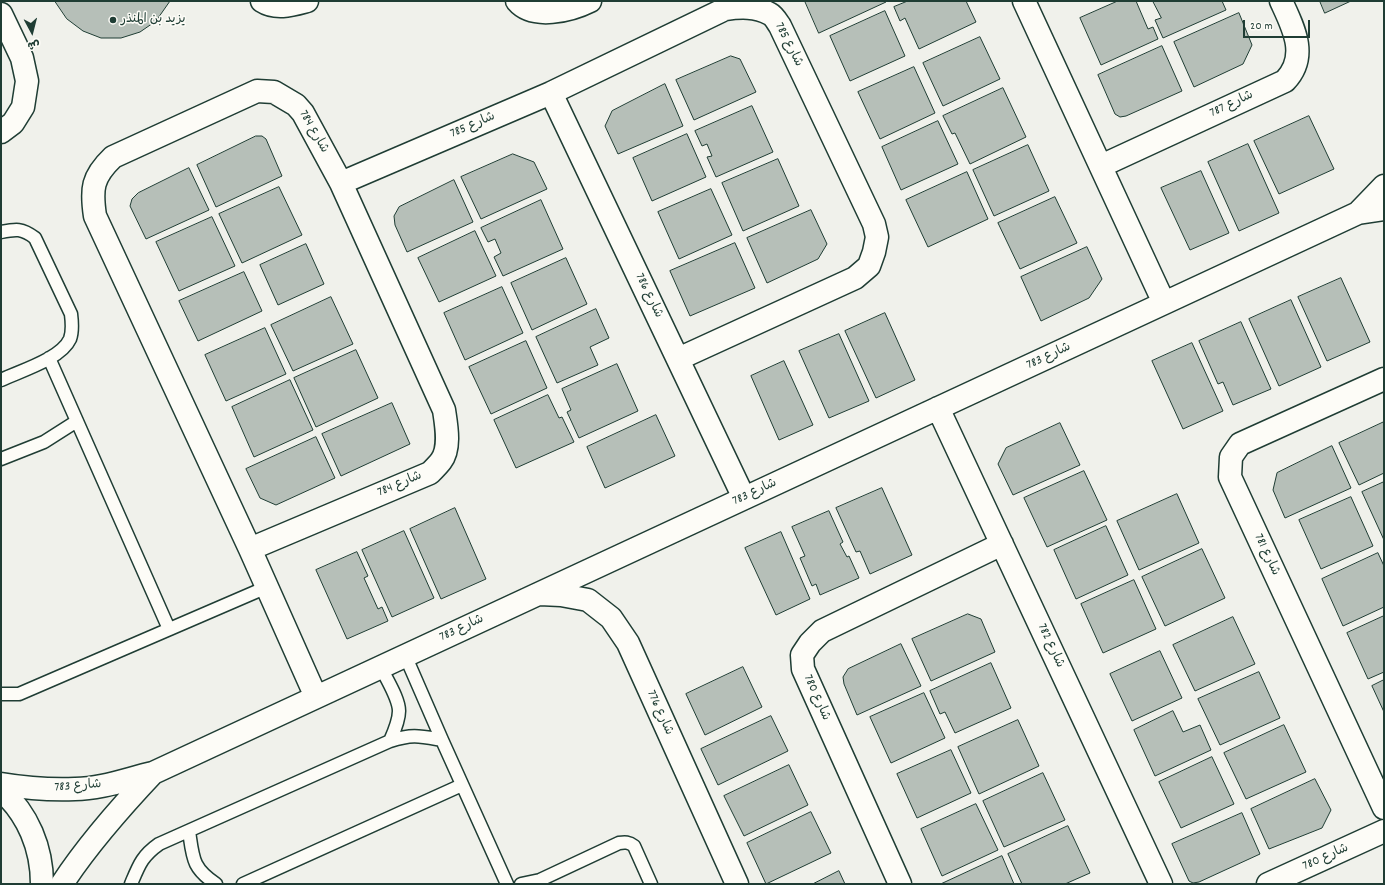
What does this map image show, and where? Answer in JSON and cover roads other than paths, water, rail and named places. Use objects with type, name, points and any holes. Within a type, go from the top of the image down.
[{"type":"street","points":[[262,1],[269,6],[287,6],[307,1]]},
{"type":"street","points":[[516,1],[522,7],[538,13],[581,6],[590,1]]},
{"type":"street","points":[[1024,1],[1164,303]]},
{"type":"street","name":"شارع 787","points":[[1100,166],[1285,81],[1292,75],[1298,57],[1297,43],[1294,29],[1282,1]]},
{"type":"street","name":"شارع 785","points":[[341,183],[551,93],[725,9],[742,7],[772,14],[780,26],[874,224],[877,238],[874,252],[869,266],[855,278],[678,359]]},
{"type":"street","points":[[1,14],[22,58],[27,81],[23,107],[13,123],[1,132]]},
{"type":"street","name":"شارع 784","points":[[250,549],[430,472],[442,460],[446,446],[447,429],[444,410],[341,183],[303,113],[296,105],[274,92],[257,91],[113,157],[102,167],[94,183],[92,197],[95,216],[250,549],[268,587],[316,697]]},
{"type":"street","name":"شارع 786","points":[[551,93],[744,498]]},
{"type":"street","name":"شارع 783","points":[[1358,213],[1384,186]]},
{"type":"street","name":"شارع 783","points":[[1,784],[27,788],[75,790],[104,786],[153,772],[1358,213],[1384,209]]},
{"type":"street","name":"شارع 781","points":[[1384,379],[1240,444],[1231,457],[1230,477],[1384,808]]},
{"type":"street","name":"شارع 782","points":[[938,408],[1161,884]]},
{"type":"street","name":"شارع 780","points":[[900,884],[803,670],[802,655],[810,643],[822,631],[1002,544]]},
{"type":"street","name":"شارع 776","points":[[537,594],[561,595],[588,600],[611,618],[628,643],[737,884]]},
{"type":"street","name":"شارع 783","points":[[62,884],[79,858],[153,772]]},
{"type":"street","points":[[1,790],[12,800],[27,821],[35,839],[42,870],[42,884]]},
{"type":"street","name":"شارع 780","points":[[1268,884],[1384,832]]},
{"type":"lane","points":[[1,232],[13,230],[27,231],[34,238],[71,314],[72,327],[70,338],[65,347],[54,356],[1,380]]},
{"type":"lane","points":[[49,358],[169,629]]},
{"type":"lane","points":[[1,459],[44,442],[78,421]]},
{"type":"lane","points":[[1,694],[19,694],[268,587]]},
{"type":"lane","points":[[406,655],[462,785],[508,884]]},
{"type":"lane","points":[[381,667],[397,700],[399,710],[397,722],[390,741]]},
{"type":"lane","points":[[131,884],[142,859],[159,844],[390,741],[408,736],[419,736],[442,740]]},
{"type":"lane","points":[[243,884],[462,785]]},
{"type":"lane","points":[[189,831],[193,856],[197,868],[216,884]]},
{"type":"lane","points":[[521,884],[540,880],[624,842],[630,843],[634,846],[651,884]]},
{"type":"place","name":"يزيد بن المنذر","points":[[113,20]]}]
